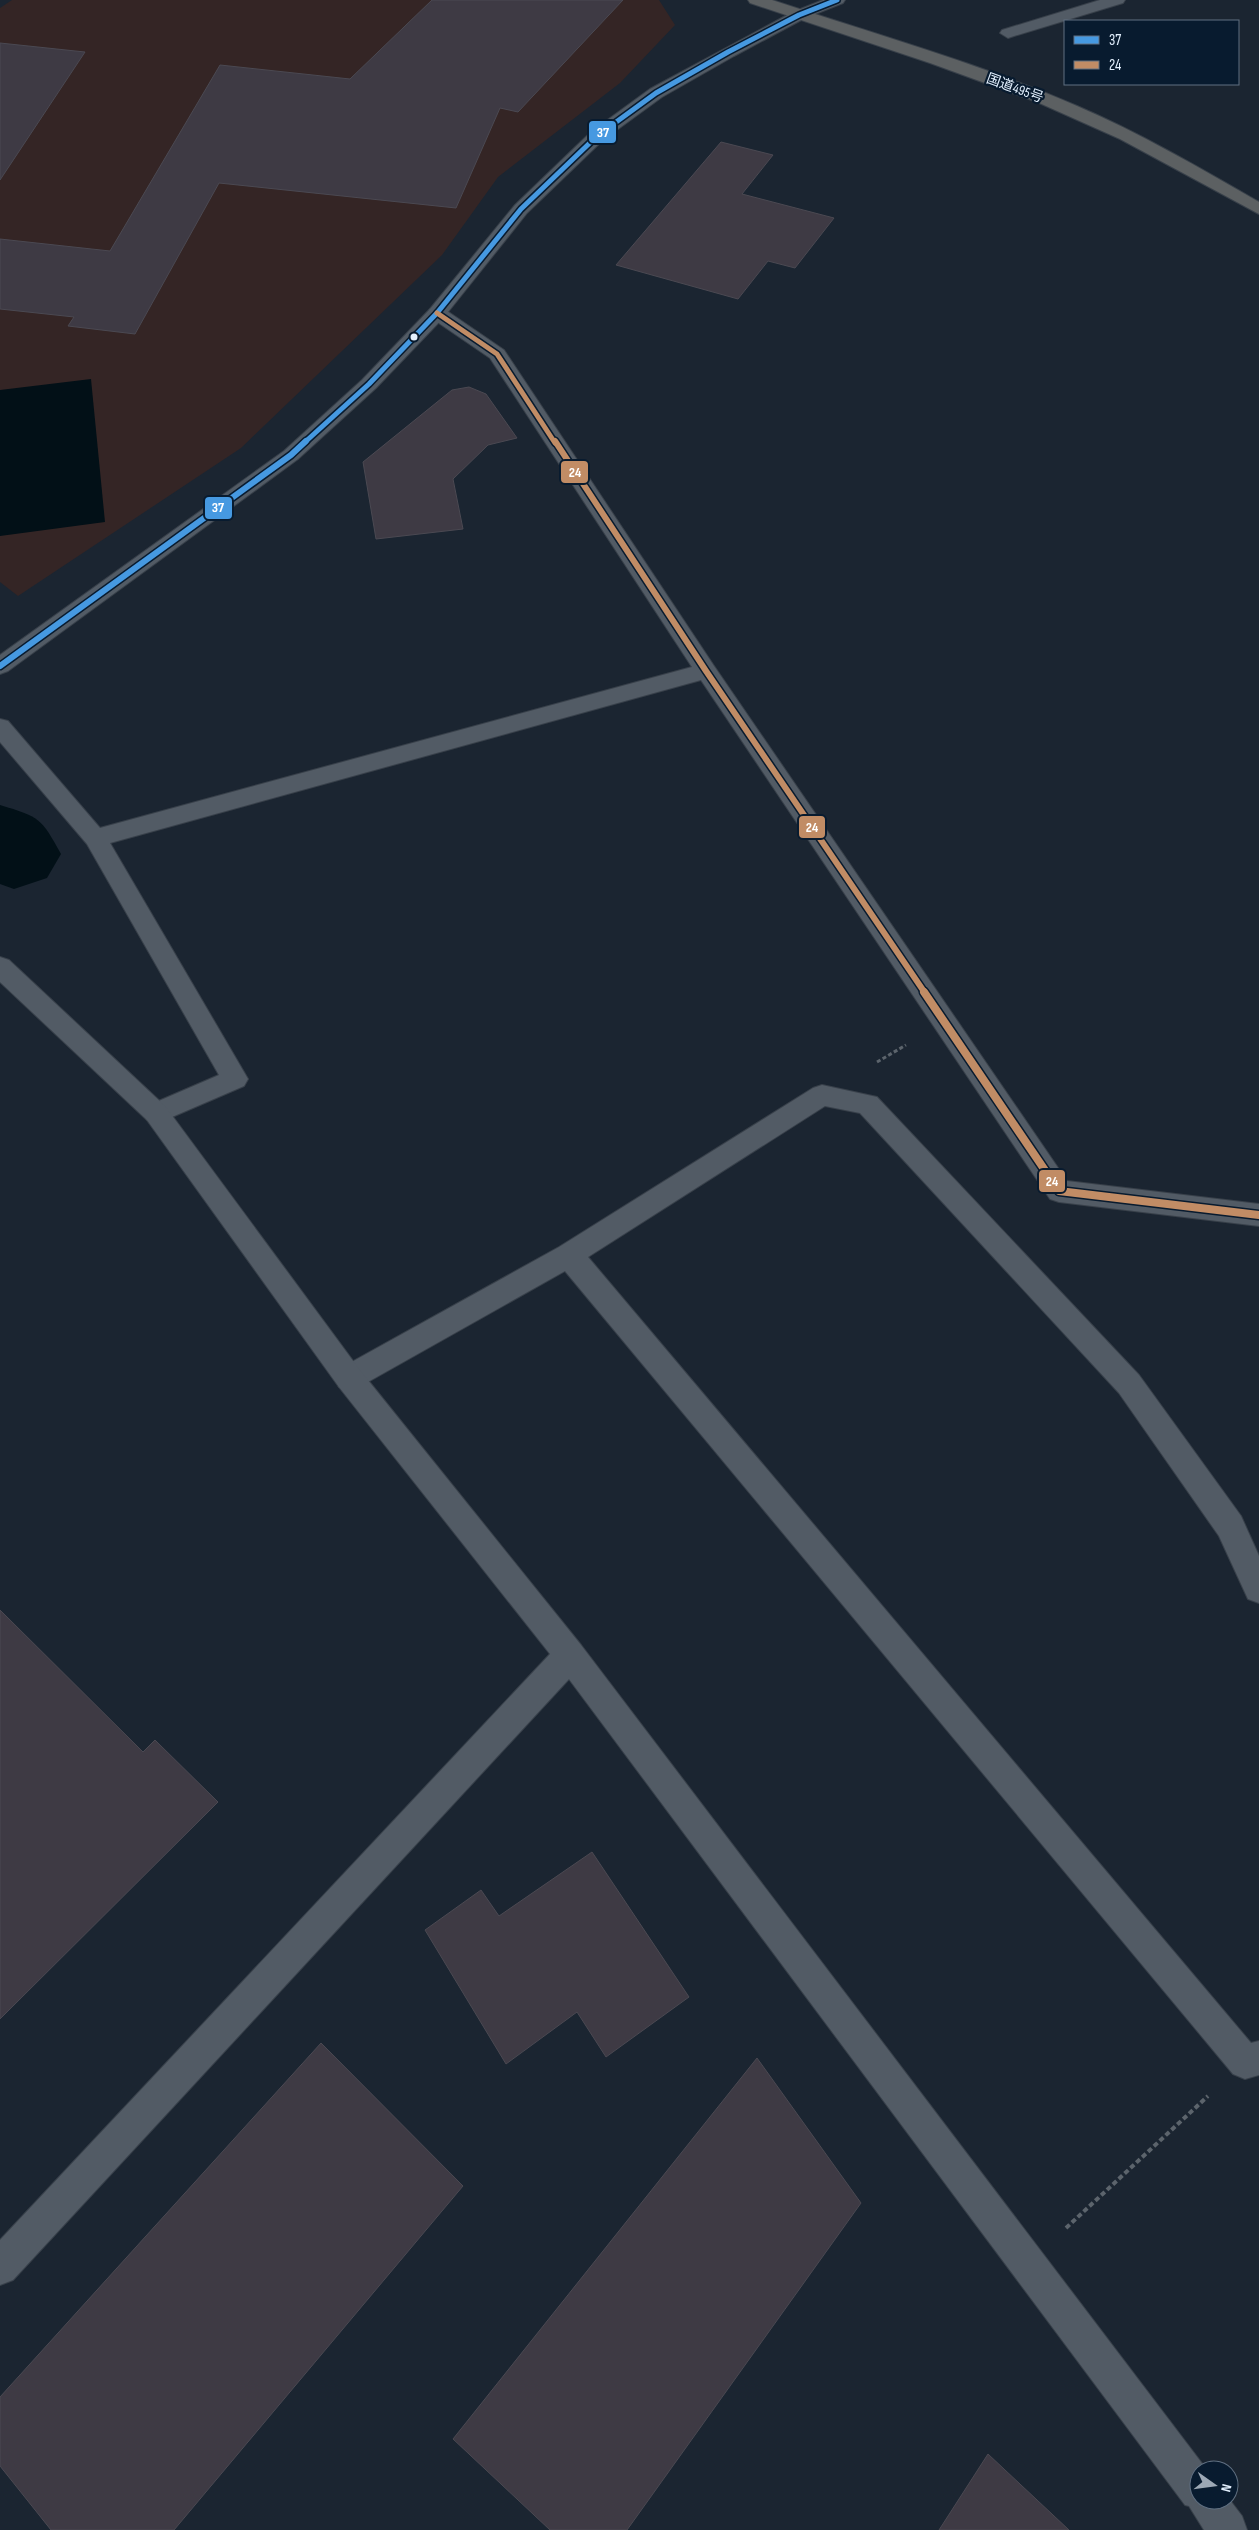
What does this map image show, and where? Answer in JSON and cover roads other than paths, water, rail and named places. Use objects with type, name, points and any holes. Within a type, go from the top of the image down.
[{"type":"highway","name":"国道495号","points":[[756,0],[1045,99],[1185,166],[1259,209]]},
{"type":"street","points":[[0,666],[291,455],[369,384],[437,313],[521,209],[597,136],[656,93],[800,14],[837,0]]},
{"type":"street","points":[[1008,33],[1117,0]]},
{"type":"street","points":[[437,313],[497,354],[706,671],[1059,1192],[1259,1215]]},
{"type":"street","points":[[95,838],[706,671]]},
{"type":"street","points":[[0,727],[95,838],[235,1079],[156,1113]]},
{"type":"street","points":[[0,967],[156,1113],[348,1378],[570,1655],[1189,2478]]},
{"type":"street","points":[[348,1378],[569,1255],[822,1095],[868,1104],[1130,1384],[1230,1526],[1259,1589]]},
{"type":"street","points":[[569,1255],[1252,2060]]},
{"type":"street","points":[[0,2267],[570,1655]]},
{"type":"street","points":[[1213,2510],[1228,2530]]},
{"type":"waterway","points":[[0,839],[14,854]]}]
